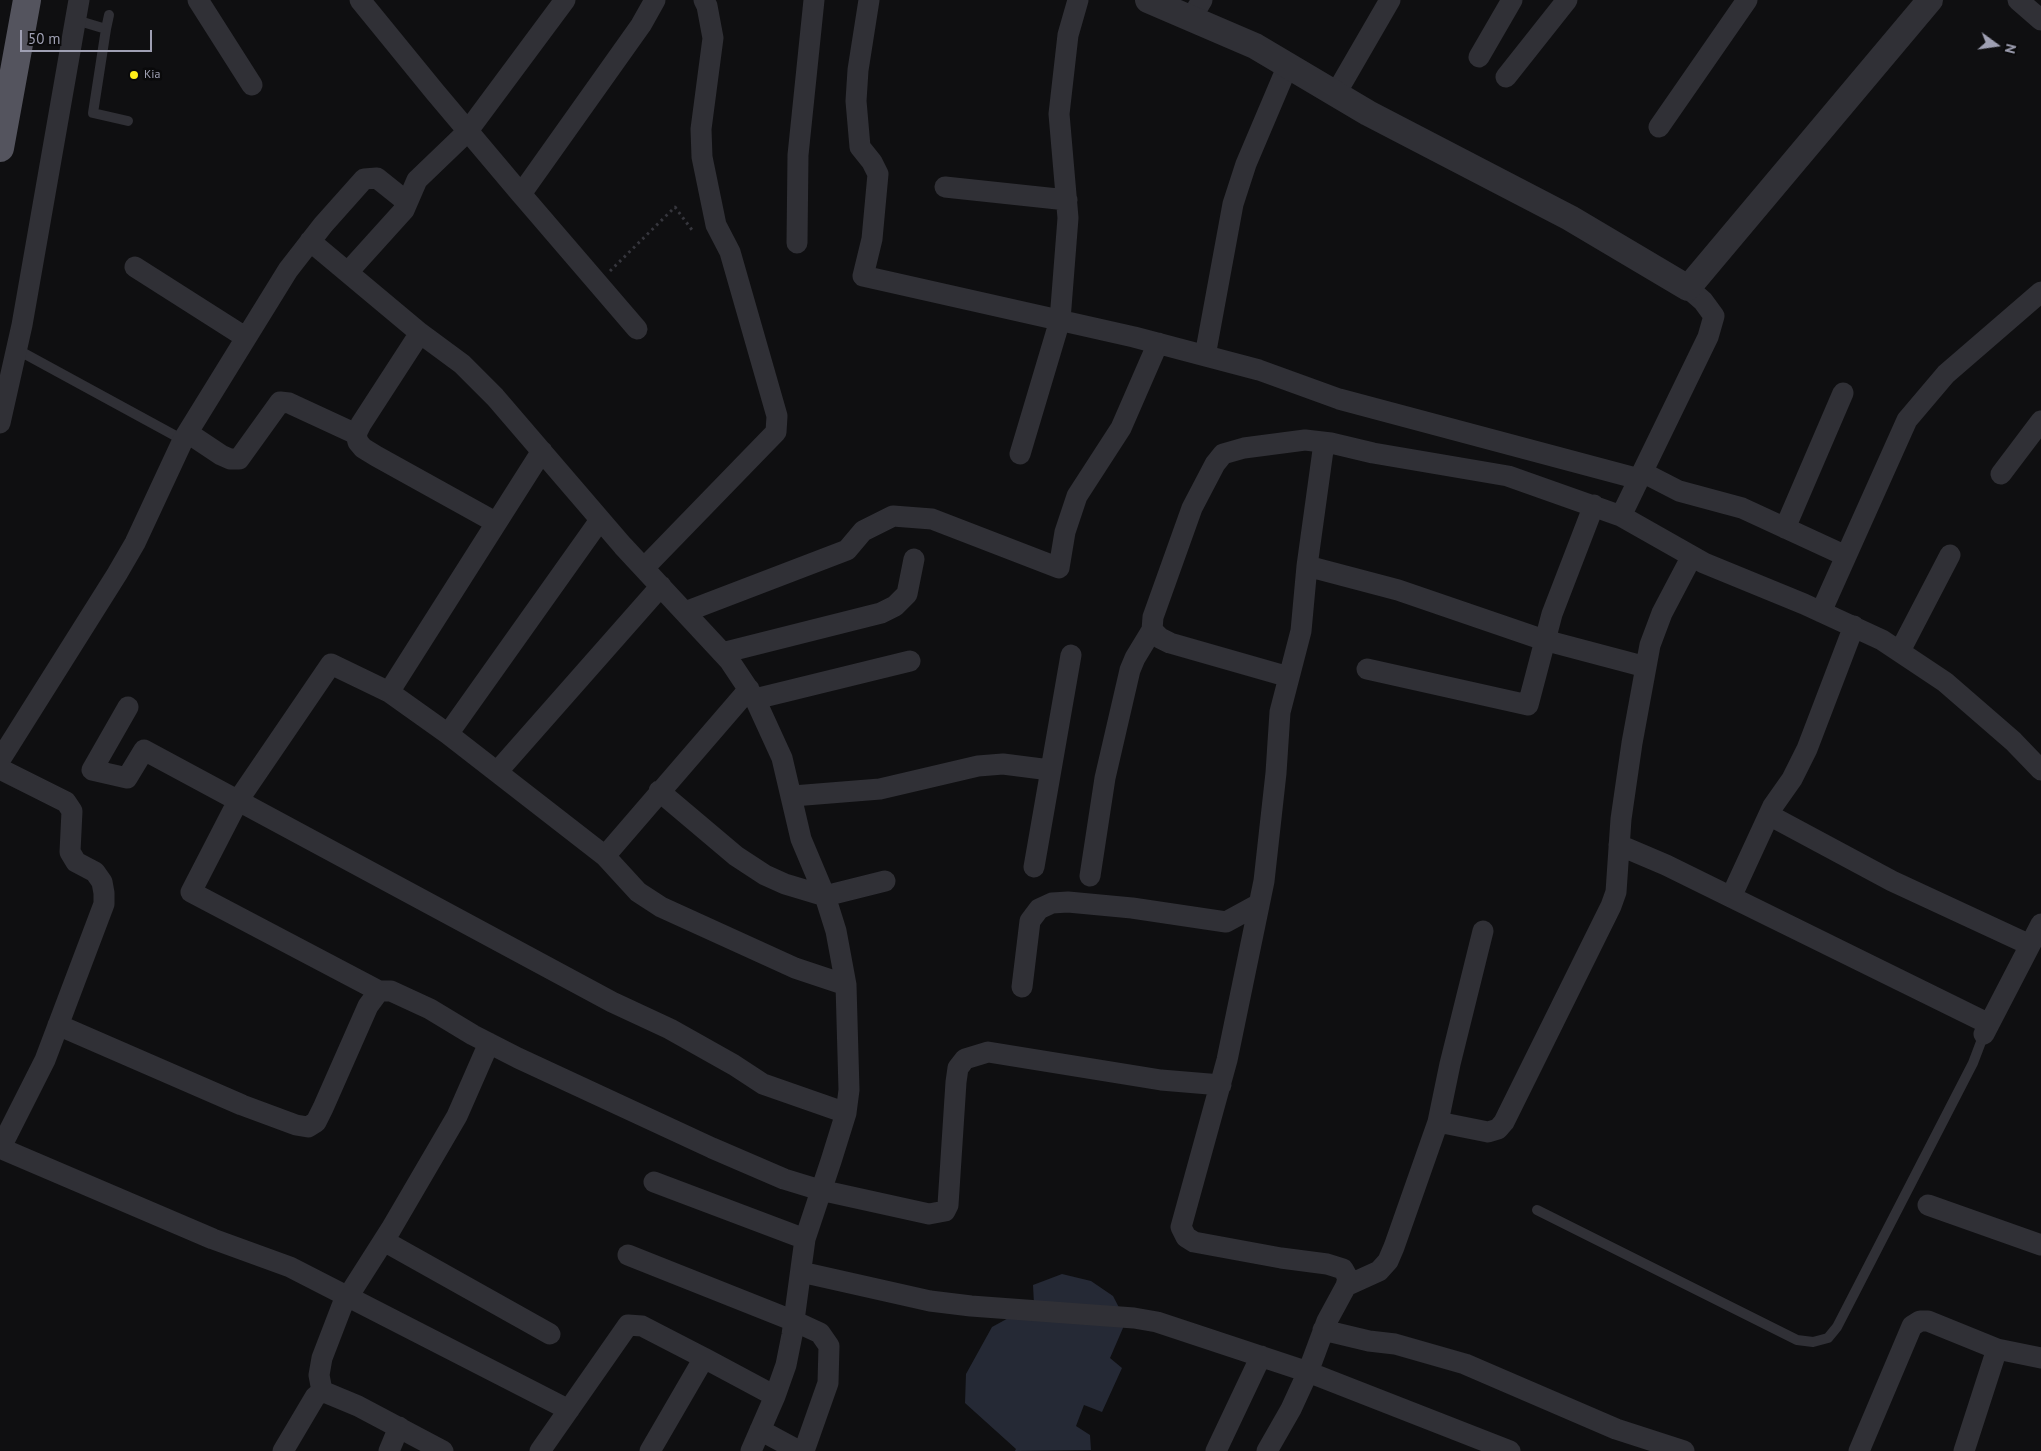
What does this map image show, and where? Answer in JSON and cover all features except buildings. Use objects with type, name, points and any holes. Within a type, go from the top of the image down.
[{"type":"highway","points":[[0,148],[25,12]]},
{"type":"street","points":[[198,0],[252,86]]},
{"type":"street","points":[[360,0],[467,132],[596,284],[638,329]]},
{"type":"street","points":[[348,272],[397,218],[417,180],[467,132],[565,0]]},
{"type":"street","points":[[521,194],[635,33],[655,0]]},
{"type":"street","points":[[644,568],[767,443],[776,432],[777,424],[777,416],[730,252],[716,225],[702,157],[701,129],[713,38],[707,6],[704,0]]},
{"type":"street","points":[[797,243],[798,155],[814,0]]},
{"type":"street","points":[[869,0],[858,70],[856,101],[860,147],[872,162],[878,174],[872,238],[863,276],[1158,343],[1259,370],[1367,408],[1641,475],[1679,491],[1742,508],[1846,556]]},
{"type":"street","points":[[1020,454],[1060,320],[1067,238],[1067,200],[1059,136],[1059,114],[1068,35],[1078,0]]},
{"type":"street","points":[[1148,0],[1196,10],[1234,37],[1288,65],[1335,95],[1570,218],[1688,288],[1703,301],[1714,316],[1708,337],[1621,516]]},
{"type":"street","points":[[1335,95],[1390,0]]},
{"type":"street","points":[[1479,57],[1512,0]]},
{"type":"street","points":[[1506,77],[1567,0]]},
{"type":"street","points":[[1659,126],[1747,0]]},
{"type":"street","points":[[1688,288],[1930,0]]},
{"type":"street","points":[[2018,0],[2041,20]]},
{"type":"street","points":[[0,423],[16,349],[77,10]]},
{"type":"street","points":[[1205,356],[1234,204],[1249,156],[1288,65]]},
{"type":"street","points":[[0,760],[135,543],[186,436],[245,337],[288,270],[310,241],[364,179],[377,178],[407,202]]},
{"type":"street","points":[[945,187],[1067,200]]},
{"type":"street","points":[[310,241],[477,378],[542,450],[600,520],[722,653],[752,694],[782,758],[793,796],[801,839],[836,931],[846,985],[849,1090],[846,1113],[805,1239],[786,1365],[751,1451]]},
{"type":"street","points":[[135,267],[245,337]]},
{"type":"street","points":[[1821,612],[1907,420],[1946,374],[2041,292]]},
{"type":"street","points":[[356,434],[420,333]]},
{"type":"street","points":[[685,612],[847,550],[863,531],[893,516],[932,519],[1059,568],[1064,532],[1077,496],[1121,428],[1158,343]]},
{"type":"street","points":[[1785,528],[1843,394]]},
{"type":"street","points":[[186,436],[230,459],[238,459],[280,402],[289,403],[356,434],[363,448],[496,522]]},
{"type":"street","points":[[2001,474],[2041,421]]},
{"type":"street","points":[[1090,876],[1105,778],[1127,683],[1135,658],[1152,630],[1153,617],[1184,525],[1199,491],[1223,454],[1244,448],[1305,440],[1508,476],[1621,516],[1692,556],[1854,626],[1900,651],[1945,682],[2013,741],[2041,770]]},
{"type":"street","points":[[1267,1451],[1291,1409],[1308,1372],[1323,1330],[1346,1286],[1348,1278],[1342,1269],[1327,1264],[1215,1247],[1194,1242],[1186,1237],[1181,1227],[1221,1085],[1269,853],[1280,712],[1301,631],[1307,566],[1324,443]]},
{"type":"street","points":[[389,692],[542,450]]},
{"type":"street","points":[[1367,669],[1528,705],[1544,640],[1562,584],[1594,505]]},
{"type":"street","points":[[448,734],[600,520]]},
{"type":"street","points":[[1900,651],[1950,555]]},
{"type":"street","points":[[1438,1122],[1488,1132],[1498,1129],[1504,1122],[1611,906],[1616,892],[1619,845],[1632,743],[1650,646],[1662,613],[1692,556]]},
{"type":"street","points":[[722,653],[881,613],[895,606],[907,594],[914,559]]},
{"type":"street","points":[[1307,566],[1398,590],[1544,640],[1646,667]]},
{"type":"street","points":[[497,772],[661,586]]},
{"type":"street","points":[[1731,897],[1769,815],[1792,779],[1807,749],[1854,626]]},
{"type":"street","points":[[1152,630],[1160,638],[1170,643],[1289,678]]},
{"type":"street","points":[[1034,867],[1071,655]]},
{"type":"street","points":[[605,856],[659,791],[752,694],[910,661]]},
{"type":"street","points":[[846,985],[796,968],[661,907],[638,892],[605,856],[448,734],[389,692],[331,664],[239,799],[192,892],[379,992],[391,991],[402,995],[489,1043],[712,1148],[784,1179],[820,1190],[929,1214],[944,1211],[950,1195],[958,1068],[965,1059],[976,1054],[988,1052],[1161,1080],[1221,1085]]},
{"type":"street","points":[[128,707],[92,770],[127,778],[144,750],[239,799],[612,1002],[670,1029],[734,1065],[763,1084],[846,1113]]},
{"type":"street","points":[[793,796],[880,789],[978,766],[1003,764],[1050,770]]},
{"type":"street","points":[[0,769],[66,802],[72,810],[70,852],[76,862],[95,872],[102,882],[104,904],[37,1078],[0,1148],[213,1239],[290,1267],[347,1298],[569,1410]]},
{"type":"street","points":[[659,791],[736,856],[765,875],[785,884],[824,896],[885,881]]},
{"type":"street","points":[[1769,815],[1892,881],[2030,945]]},
{"type":"street","points":[[1619,845],[1731,897],[1987,1029],[2041,924]]},
{"type":"street","points":[[1022,986],[1030,921],[1039,908],[1052,903],[1068,902],[1132,908],[1226,922],[1259,904]]},
{"type":"street","points":[[1346,1286],[1378,1271],[1388,1261],[1438,1122],[1450,1064],[1483,931]]},
{"type":"street","points":[[58,1025],[242,1105],[296,1126],[308,1127],[316,1122],[368,1006],[379,992]]},
{"type":"street","points":[[322,1391],[319,1375],[322,1358],[331,1331],[347,1298],[384,1241],[457,1116],[489,1043]]},
{"type":"street","points":[[654,1182],[805,1239]]},
{"type":"street","points":[[1928,1205],[2041,1245]]},
{"type":"street","points":[[384,1241],[550,1334]]},
{"type":"street","points":[[628,1255],[820,1333],[829,1346],[828,1382],[821,1408],[804,1451]]},
{"type":"street","points":[[801,1272],[930,1301],[1144,1319],[1308,1372],[1510,1451]]},
{"type":"street","points":[[1859,1451],[1912,1326],[1920,1320],[1928,1321],[1997,1349],[2041,1358]]},
{"type":"street","points":[[540,1451],[628,1325],[642,1326],[775,1396]]},
{"type":"street","points":[[1323,1330],[1369,1341],[1395,1344],[1465,1364],[1616,1429],[1684,1451]]},
{"type":"street","points":[[1964,1451],[1997,1349]]},
{"type":"street","points":[[1216,1451],[1261,1356]]},
{"type":"street","points":[[650,1451],[704,1358]]},
{"type":"street","points":[[322,1391],[339,1397],[443,1451]]},
{"type":"street","points":[[283,1451],[315,1397],[322,1391]]},
{"type":"street","points":[[389,1451],[399,1427]]},
{"type":"street","points":[[760,1430],[799,1451]]},
{"type":"lane","points":[[77,10],[106,29]]},
{"type":"lane","points":[[109,15],[93,113],[128,121]]},
{"type":"lane","points":[[16,349],[186,436]]},
{"type":"lane","points":[[1537,1210],[1797,1340],[1813,1342],[1828,1338],[1837,1327],[1973,1063],[1987,1029]]},
{"type":"path","points":[[596,284],[675,207],[692,230]]},
{"type":"water","points":[[1062,1274],[1091,1281],[1113,1296],[1126,1321],[1110,1358],[1122,1368],[1102,1412],[1084,1405],[1076,1426],[1090,1435],[1091,1450],[1015,1451],[1016,1449],[965,1403],[966,1374],[992,1327],[1034,1304],[1033,1285]]},
{"type":"place","name":"Kia","points":[[134,75]]}]
